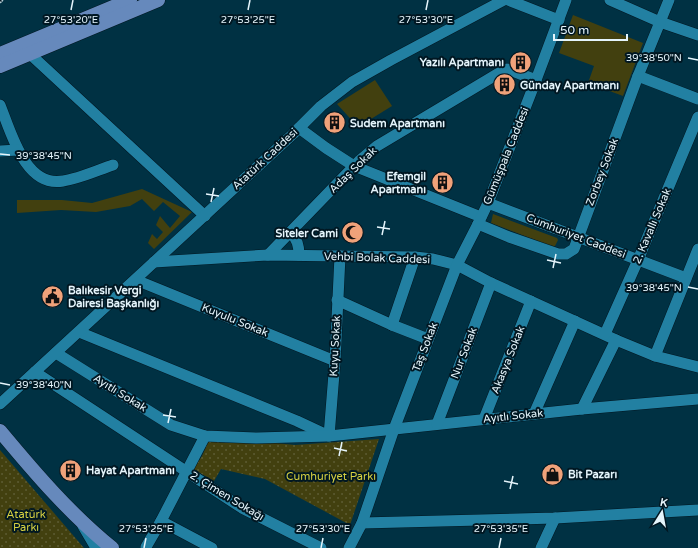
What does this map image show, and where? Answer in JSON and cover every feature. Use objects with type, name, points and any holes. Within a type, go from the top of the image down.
[{"type":"main road","points":[[0,54],[130,0]]},
{"type":"main road","points":[[0,66],[158,0]]},
{"type":"main road","points":[[0,431],[40,478],[78,519],[112,548]]},
{"type":"street","name":"Atatürk Caddesi","points":[[0,404],[136,280],[321,106],[352,82],[504,0]]},
{"type":"street","points":[[508,0],[559,20]]},
{"type":"street","name":"Gümüşpala Caddesi","points":[[457,265],[488,203],[566,0]]},
{"type":"street","points":[[610,0],[660,22],[698,36]]},
{"type":"street","name":"Zorbey Sokak","points":[[480,221],[509,237],[558,254],[566,254],[574,249],[638,76],[669,0]]},
{"type":"street","points":[[30,54],[204,216]]},
{"type":"street","name":"Adaş Sokak","points":[[268,255],[359,160],[377,146],[504,70],[536,80]]},
{"type":"street","points":[[638,76],[698,99]]},
{"type":"street","points":[[0,105],[22,158],[39,177],[47,180],[62,182],[113,165]]},
{"type":"street","name":"2. Kavallı Sokak","points":[[605,334],[698,117]]},
{"type":"street","points":[[299,128],[354,166],[480,221]]},
{"type":"street","points":[[0,151],[18,150]]},
{"type":"street","name":"Cumhuriyet Caddesi","points":[[488,203],[686,278]]},
{"type":"street","points":[[291,232],[296,238],[300,255]]},
{"type":"street","points":[[655,356],[698,249]]},
{"type":"street","name":"Vehbi Bolak Caddesi","points":[[154,262],[268,255],[415,257],[433,259],[457,265],[491,283],[616,340],[655,356],[698,367]]},
{"type":"street","name":"Kuyu Sokak","points":[[329,436],[335,361],[340,256]]},
{"type":"street","points":[[392,325],[415,257]]},
{"type":"street","name":"Taş Sokak","points":[[349,548],[362,523],[394,429],[457,265]]},
{"type":"street","name":"Kuyulu Sokak","points":[[136,280],[335,361]]},
{"type":"street","name":"Nur Sokak","points":[[437,424],[491,283]]},
{"type":"street","points":[[338,300],[392,325],[428,339]]},
{"type":"street","name":"Akasya Sokak","points":[[484,419],[531,301]]},
{"type":"street","points":[[534,414],[575,321]]},
{"type":"street","points":[[79,332],[297,420],[329,436]]},
{"type":"street","points":[[582,409],[616,340]]},
{"type":"street","name":"Ayıtlı Sokak","points":[[56,353],[171,425],[205,436],[256,438],[329,436],[698,398]]},
{"type":"street","name":"2. Çimen Sokağı","points":[[35,372],[242,508],[321,548]]},
{"type":"street","points":[[146,547],[205,436]]},
{"type":"street","points":[[362,523],[556,518],[698,510]]},
{"type":"street","points":[[541,548],[556,518]]},
{"type":"street","points":[[78,519],[96,548]]},
{"type":"street","points":[[161,521],[212,548]]},
{"type":"green space","points":[[573,15],[643,43],[623,96],[588,83],[594,66],[559,53]]},
{"type":"green space","points":[[375,80],[392,106],[358,127],[337,104]]},
{"type":"green space","points":[[142,189],[192,212],[154,249],[148,243],[152,234],[157,239],[163,232],[156,225],[160,216],[170,228],[180,216],[163,202],[154,211],[142,199],[130,206],[96,212],[61,210],[17,213],[17,200],[62,200],[92,203]]},
{"type":"green space","points":[[493,214],[557,238],[558,240],[553,247],[491,223]]},
{"type":"green space","name":"Cumhuriyet Parkı","points":[[210,438],[227,438],[295,445],[379,439],[350,525],[265,479],[221,469],[214,481],[193,469],[202,456]]},
{"type":"green space","name":"Atatürk Parkı","points":[[0,450],[84,548],[0,548]]},
{"type":"place","name":"Yazılı Apartmanı","points":[[520,62]]},
{"type":"place","name":"Günday Apartmanı","points":[[504,85]]},
{"type":"place","name":"Sudem Apartmanı","points":[[335,123]]},
{"type":"place","name":"Efemgil Apartmanı","points":[[442,182]]},
{"type":"place","name":"Siteler Cami","points":[[353,233]]},
{"type":"place","name":"Balıkesir Vergi Dairesi Başkanlığı","points":[[52,296]]},
{"type":"place","name":"Hayat Apartmanı","points":[[70,470]]},
{"type":"place","name":"Bit Pazarı","points":[[552,474]]}]
